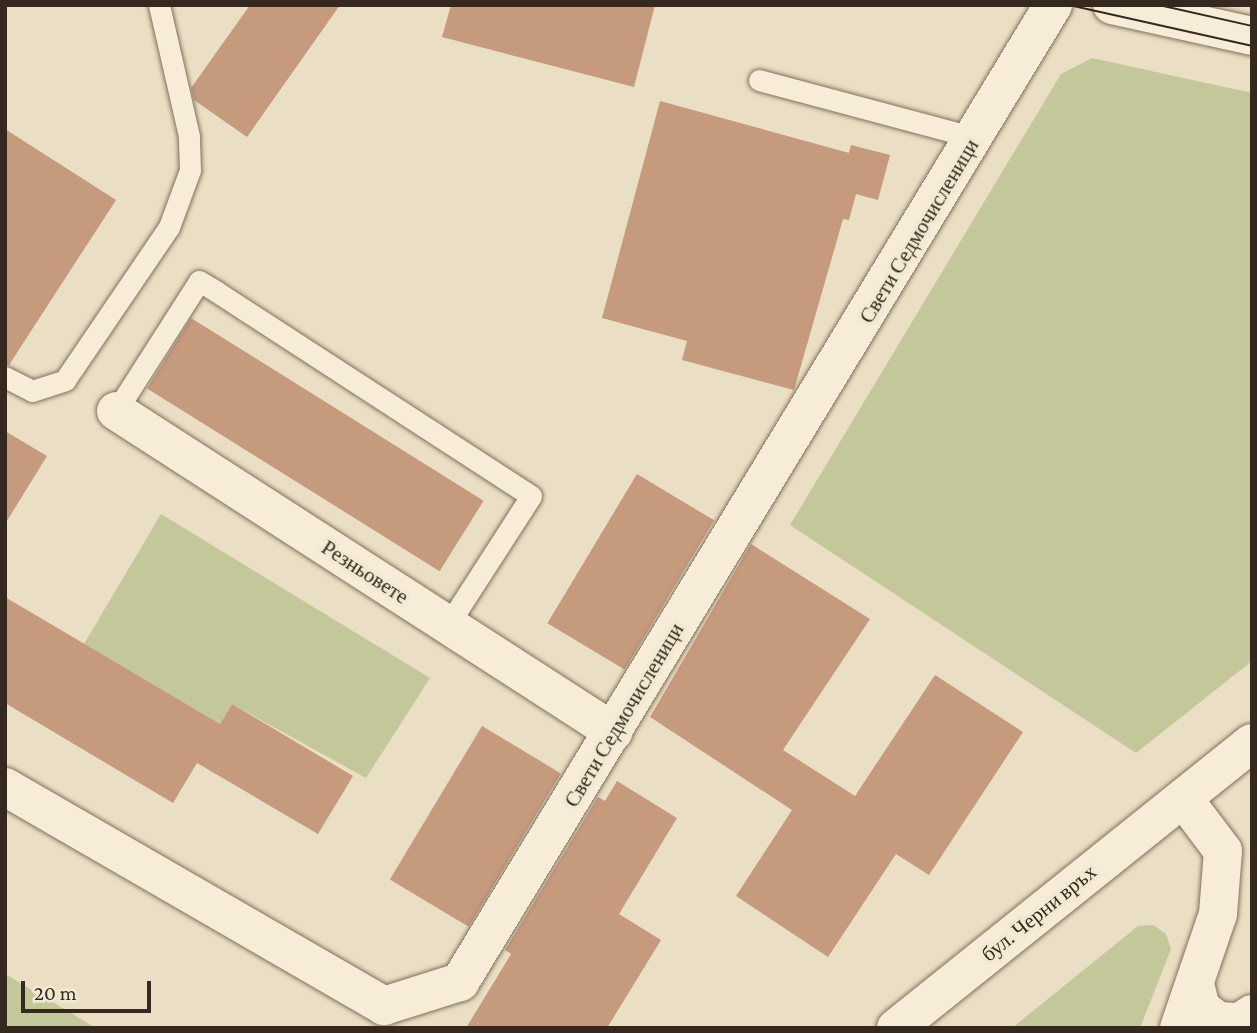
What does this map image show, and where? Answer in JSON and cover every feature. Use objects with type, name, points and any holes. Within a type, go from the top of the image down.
[{"type":"street","name":"Свети Седмочисленици","points":[[5,787],[384,1006],[460,982],[976,138],[1053,5]]},
{"type":"street","points":[[1112,5],[1252,36]]},
{"type":"street","name":"Резньовете","points":[[116,411],[614,732]]},
{"type":"street","name":"бул. Черни връх","points":[[896,1028],[1252,743]]},
{"type":"street","points":[[1178,1028],[1196,988],[1218,914],[1223,851],[1183,798]]},
{"type":"street","points":[[1196,988],[1201,1008],[1218,1021],[1240,1022],[1252,1014]]},
{"type":"lane","points":[[5,377],[32,391],[65,380],[169,227],[190,170],[189,136],[159,5]]},
{"type":"lane","points":[[759,80],[976,138]]},
{"type":"lane","points":[[116,411],[199,281],[217,292],[531,496],[448,625]]},
{"type":"green space","points":[[1092,58],[1252,93],[1252,661],[1136,753],[790,525],[1061,74]]},
{"type":"green space","points":[[161,514],[430,678],[366,778],[232,704],[220,724],[84,644]]},
{"type":"green space","points":[[1153,925],[1166,934],[1171,949],[1140,1028],[1012,1028],[1138,926]]},
{"type":"green space","points":[[5,974],[96,1028],[5,1028]]},
{"type":"building","points":[[250,5],[340,5],[247,137],[194,100],[191,88]]},
{"type":"building","points":[[451,5],[655,5],[634,87],[442,37]]},
{"type":"building","points":[[660,101],[849,153],[851,145],[890,155],[878,200],[856,194],[849,220],[843,219],[794,390],[682,360],[687,341],[602,318]]},
{"type":"building","points":[[5,129],[116,200],[9,365],[5,364]]},
{"type":"building","points":[[191,318],[484,501],[440,571],[147,388]]},
{"type":"building","points":[[5,431],[47,456],[5,524]]},
{"type":"building","points":[[637,474],[714,520],[625,670],[547,623]]},
{"type":"building","points":[[751,544],[870,619],[783,750],[855,796],[935,675],[1023,732],[929,875],[896,854],[828,957],[736,896],[792,810],[650,717]]},
{"type":"building","points":[[5,597],[220,724],[232,704],[353,776],[318,834],[197,763],[173,803],[5,703]]},
{"type":"building","points":[[482,726],[561,773],[469,927],[390,879]]},
{"type":"building","points":[[617,781],[677,818],[619,914],[661,940],[607,1028],[466,1028],[511,954],[505,950],[598,797],[605,801]]},
{"type":"tram line","points":[[1069,5],[1252,46]]},
{"type":"tram line","points":[[1159,5],[1252,26]]}]
